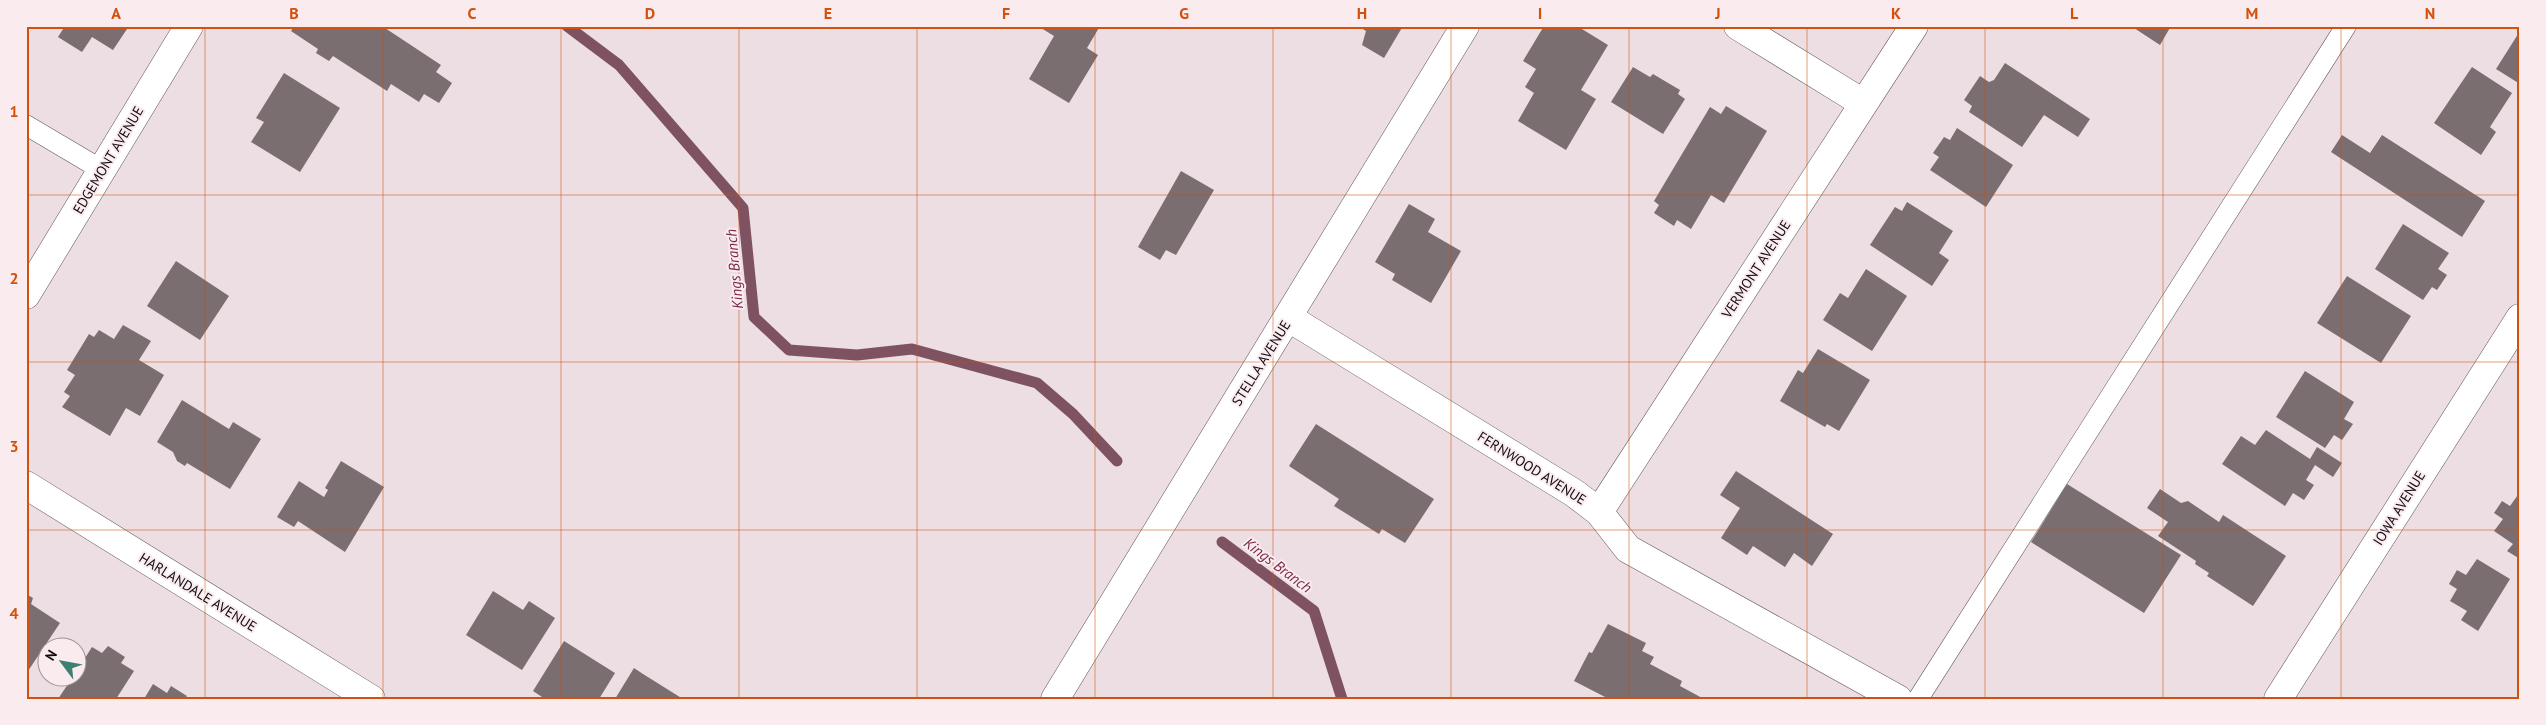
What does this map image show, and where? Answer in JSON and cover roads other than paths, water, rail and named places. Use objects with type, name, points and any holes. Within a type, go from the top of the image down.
[{"type":"street","name":"EDGEMONT AVENUE","points":[[26,294],[189,26]]},
{"type":"street","name":"STELLA AVENUE","points":[[1055,699],[1465,26]]},
{"type":"street","points":[[1738,26],[1863,103]]},
{"type":"street","name":"VERMONT AVENUE","points":[[1599,512],[1914,26]]},
{"type":"street","name":"FERNWOOD AVENUE","points":[[1288,318],[1574,493],[1599,512],[1628,549],[1898,699]]},
{"type":"street","name":"IOWA AVENUE","points":[[2278,699],[2520,318]]},
{"type":"street","name":"HARLANDALE AVENUE","points":[[26,485],[370,699]]},
{"type":"lane","points":[[1918,699],[2346,26]]},
{"type":"lane","points":[[26,125],[102,170]]},
{"type":"waterway","name":"Kings Branch","points":[[567,26],[619,65],[743,208],[754,317],[789,350],[857,355],[912,349],[1037,383],[1073,414],[1117,461]]},
{"type":"waterway","name":"Kings Branch","points":[[1222,542],[1314,611],[1342,699]]}]
